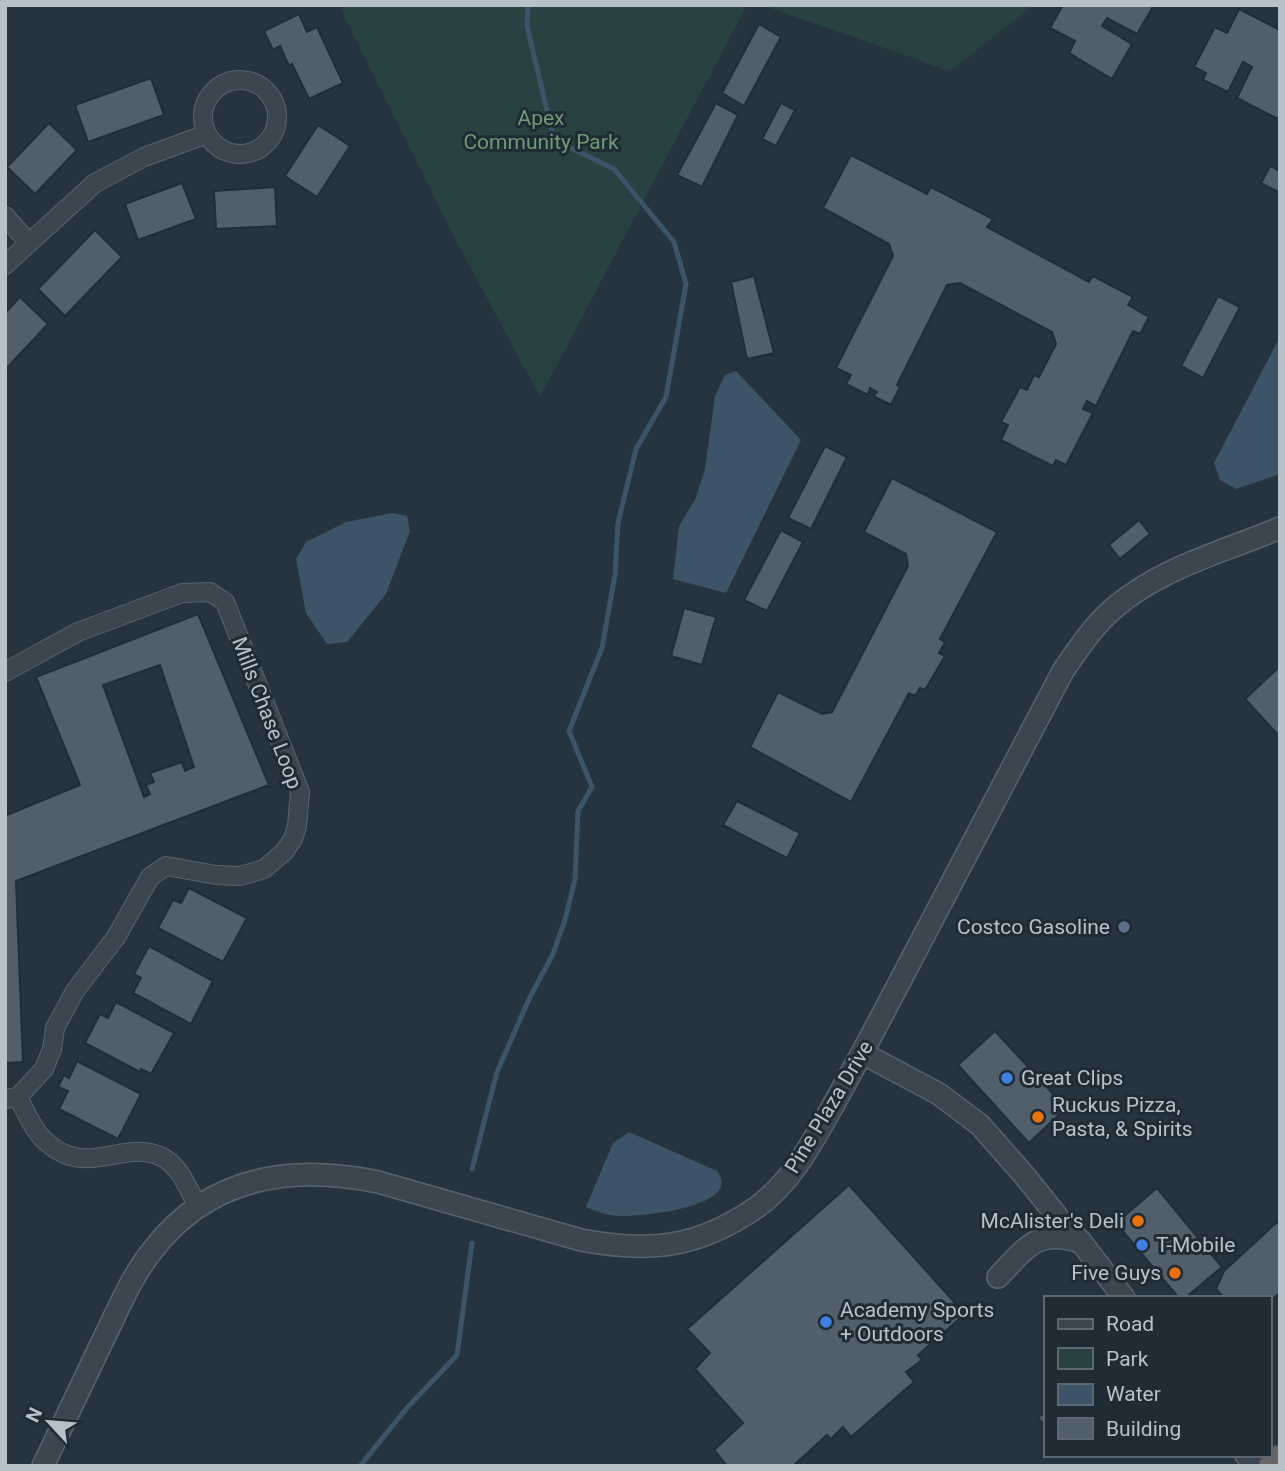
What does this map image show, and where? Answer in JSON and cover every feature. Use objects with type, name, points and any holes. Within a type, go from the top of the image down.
[{"type":"highway","points":[[1273,1466],[1280,1460]]},
{"type":"street","points":[[233,80],[258,84],[268,92],[275,103],[276,128],[261,148],[250,153],[225,151],[214,144],[207,134],[203,113],[206,102],[222,85],[233,80]]},
{"type":"street","points":[[5,265],[95,183],[144,157],[207,134]]},
{"type":"street","points":[[5,216],[29,243]]},
{"type":"street","name":"Pine Plaza Drive","points":[[43,1466],[139,1268],[165,1235],[198,1207],[218,1195],[265,1178],[322,1174],[378,1182],[581,1240],[645,1248],[684,1242],[720,1230],[759,1206],[787,1179],[811,1145],[1063,671],[1079,647],[1113,609],[1149,583],[1202,557],[1280,528]]},
{"type":"street","name":"Mills Chase Loop","points":[[5,671],[78,632],[182,593],[210,592],[225,602],[300,792],[293,839],[284,852],[264,869],[240,876],[166,866],[150,877],[116,937],[68,1003],[55,1028],[52,1049],[44,1069],[12,1098]]},
{"type":"street","points":[[862,1053],[939,1094],[980,1125],[1081,1242],[1122,1296]]},
{"type":"street","points":[[12,1098],[41,1137],[56,1150],[74,1158],[93,1159],[139,1152],[161,1156],[177,1170],[198,1207]]},
{"type":"street","points":[[998,1277],[1019,1255],[1039,1240],[1056,1236],[1081,1242]]},
{"type":"green space","name":"Apex Community Park","points":[[339,5],[747,5],[540,397],[458,244]]},
{"type":"green space","points":[[762,5],[1034,5],[950,71]]},
{"type":"water","points":[[1280,337],[1280,474],[1236,489],[1220,480],[1214,463]]},
{"type":"water","points":[[736,371],[801,440],[726,593],[673,579],[679,526],[695,500],[705,469],[715,396],[725,375]]},
{"type":"water","points":[[392,513],[407,516],[410,531],[386,594],[347,642],[327,644],[306,613],[296,559],[306,542],[346,522]]},
{"type":"water","points":[[629,1132],[717,1171],[722,1183],[716,1193],[704,1201],[686,1207],[630,1216],[615,1216],[586,1207],[613,1143]]},
{"type":"building","points":[[1063,5],[1154,5],[1137,34],[1107,18],[1102,26],[1132,44],[1112,79],[1069,53],[1075,41],[1050,28]]},
{"type":"building","points":[[1239,9],[1280,30],[1280,120],[1237,98],[1252,67],[1243,62],[1228,92],[1203,80],[1206,73],[1194,67],[1215,27],[1227,33]]},
{"type":"building","points":[[299,14],[307,32],[317,27],[343,83],[309,99],[292,64],[289,66],[280,46],[273,50],[264,31]]},
{"type":"building","points":[[759,24],[781,37],[744,106],[722,93]]},
{"type":"building","points":[[151,78],[164,115],[88,142],[75,105]]},
{"type":"building","points":[[716,103],[738,115],[702,187],[677,175]]},
{"type":"building","points":[[781,103],[795,110],[776,146],[762,139]]},
{"type":"building","points":[[49,123],[77,150],[35,194],[7,167]]},
{"type":"building","points":[[318,125],[350,146],[317,197],[285,176]]},
{"type":"building","points":[[851,155],[927,194],[931,187],[993,219],[987,227],[1089,282],[1093,276],[1133,297],[1128,305],[1149,317],[1140,334],[1133,331],[1096,406],[1087,401],[1083,409],[1093,413],[1066,465],[1056,460],[1053,466],[1001,440],[1008,425],[1001,422],[1020,387],[1027,390],[1034,375],[1039,377],[1056,344],[1052,332],[960,283],[947,285],[897,385],[900,387],[891,405],[873,396],[877,392],[870,388],[868,395],[846,384],[851,375],[836,368],[893,256],[889,244],[823,208]]},
{"type":"building","points":[[1270,166],[1280,171],[1280,193],[1261,183]]},
{"type":"building","points":[[182,183],[196,219],[138,240],[125,204]]},
{"type":"building","points":[[275,187],[277,226],[216,229],[214,191]]},
{"type":"building","points":[[95,230],[122,257],[65,316],[38,289]]},
{"type":"building","points":[[754,276],[774,353],[747,359],[731,282]]},
{"type":"building","points":[[1218,296],[1240,307],[1203,378],[1181,366]]},
{"type":"building","points":[[20,297],[48,324],[5,370],[5,313]]},
{"type":"building","points":[[825,446],[847,457],[811,529],[788,518]]},
{"type":"building","points":[[892,478],[997,532],[940,639],[945,642],[939,653],[945,656],[925,690],[920,688],[915,696],[909,693],[851,802],[750,747],[778,692],[822,714],[832,712],[908,566],[906,554],[864,532]]},
{"type":"building","points":[[1139,520],[1150,534],[1120,559],[1109,545]]},
{"type":"building","points":[[781,530],[803,542],[767,611],[744,600]]},
{"type":"building","points":[[684,608],[716,617],[702,665],[671,656]]},
{"type":"building","points":[[198,614],[269,785],[16,881],[23,1062],[5,1063],[5,813],[7,815],[80,785],[36,677]],"holes":[[[160,665],[194,767],[185,771],[182,762],[150,773],[154,782],[146,785],[150,794],[144,797],[103,685]]]},
{"type":"building","points":[[1280,666],[1280,737],[1245,699]]},
{"type":"building","points":[[737,801],[800,833],[787,858],[723,825]]},
{"type":"building","points":[[189,888],[247,918],[223,962],[158,928],[173,900],[181,903]]},
{"type":"building","points":[[149,946],[213,981],[191,1024],[133,993],[141,978],[134,974]]},
{"type":"building","points":[[116,1002],[174,1033],[151,1074],[141,1069],[140,1072],[85,1043],[100,1014],[108,1018]]},
{"type":"building","points":[[995,1031],[1066,1108],[1029,1143],[958,1065]]},
{"type":"building","points":[[77,1061],[141,1094],[118,1139],[59,1109],[68,1091],[58,1087],[64,1075],[69,1078]]},
{"type":"building","name":"Academy Sports + Outdoors","points":[[849,1185],[965,1314],[918,1355],[922,1360],[906,1372],[914,1382],[851,1437],[843,1427],[831,1439],[827,1435],[793,1466],[727,1466],[714,1450],[743,1423],[695,1369],[710,1353],[687,1329]]},
{"type":"building","points":[[1157,1188],[1222,1267],[1187,1296],[1177,1296],[1116,1223]]},
{"type":"building","points":[[1277,1222],[1280,1225],[1280,1293],[1271,1300],[1271,1296],[1222,1296],[1216,1289],[1224,1271]]},
{"type":"building","points":[[1044,1413],[1044,1425],[1038,1418]]},
{"type":"waterway","points":[[472,1169],[497,1072],[530,997],[553,954],[575,879],[578,811],[592,787],[569,731],[602,648],[615,575],[618,523],[636,449],[666,397],[686,284],[674,242],[614,169],[554,140],[527,26],[528,5]]},
{"type":"waterway","points":[[360,1466],[406,1409],[457,1355],[472,1243]]},
{"type":"place","name":"Costco Gasoline","points":[[1124,927]]},
{"type":"place","name":"Great Clips","points":[[1007,1078]]},
{"type":"place","name":"Ruckus Pizza, Pasta, & Spirits","points":[[1038,1117]]},
{"type":"place","name":"McAlister's Deli","points":[[1138,1221]]},
{"type":"place","name":"T-Mobile","points":[[1142,1245]]},
{"type":"place","name":"Five Guys","points":[[1175,1273]]},
{"type":"place","name":"Academy Sports + Outdoors","points":[[826,1322]]}]
